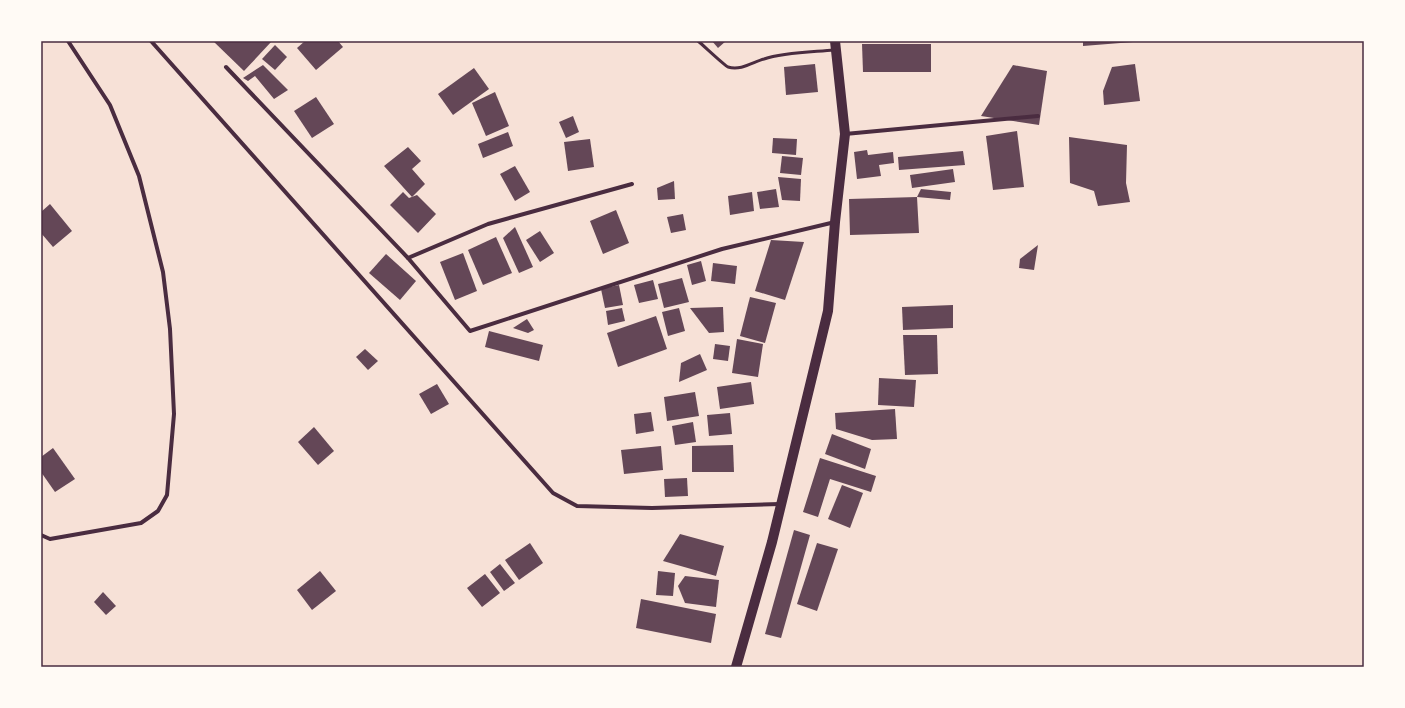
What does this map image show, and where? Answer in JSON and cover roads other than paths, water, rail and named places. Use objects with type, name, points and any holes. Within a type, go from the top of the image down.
[{"type":"main road","points":[[736,667],[772,542],[828,311],[835,222],[845,134],[835,45]]},
{"type":"street","points":[[41,535],[50,539],[141,523],[158,511],[167,495],[174,414],[170,329],[163,272],[139,176],[110,105],[68,41]]},
{"type":"street","points":[[151,41],[553,493],[577,506],[652,508],[781,504]]},
{"type":"street","points":[[226,67],[408,258],[470,331],[722,249],[835,222]]},
{"type":"street","points":[[845,134],[1038,116]]},
{"type":"street","points":[[408,258],[488,224],[632,184]]},
{"type":"lane","points":[[698,41],[728,67],[739,68],[751,65],[764,59],[835,45]]}]
